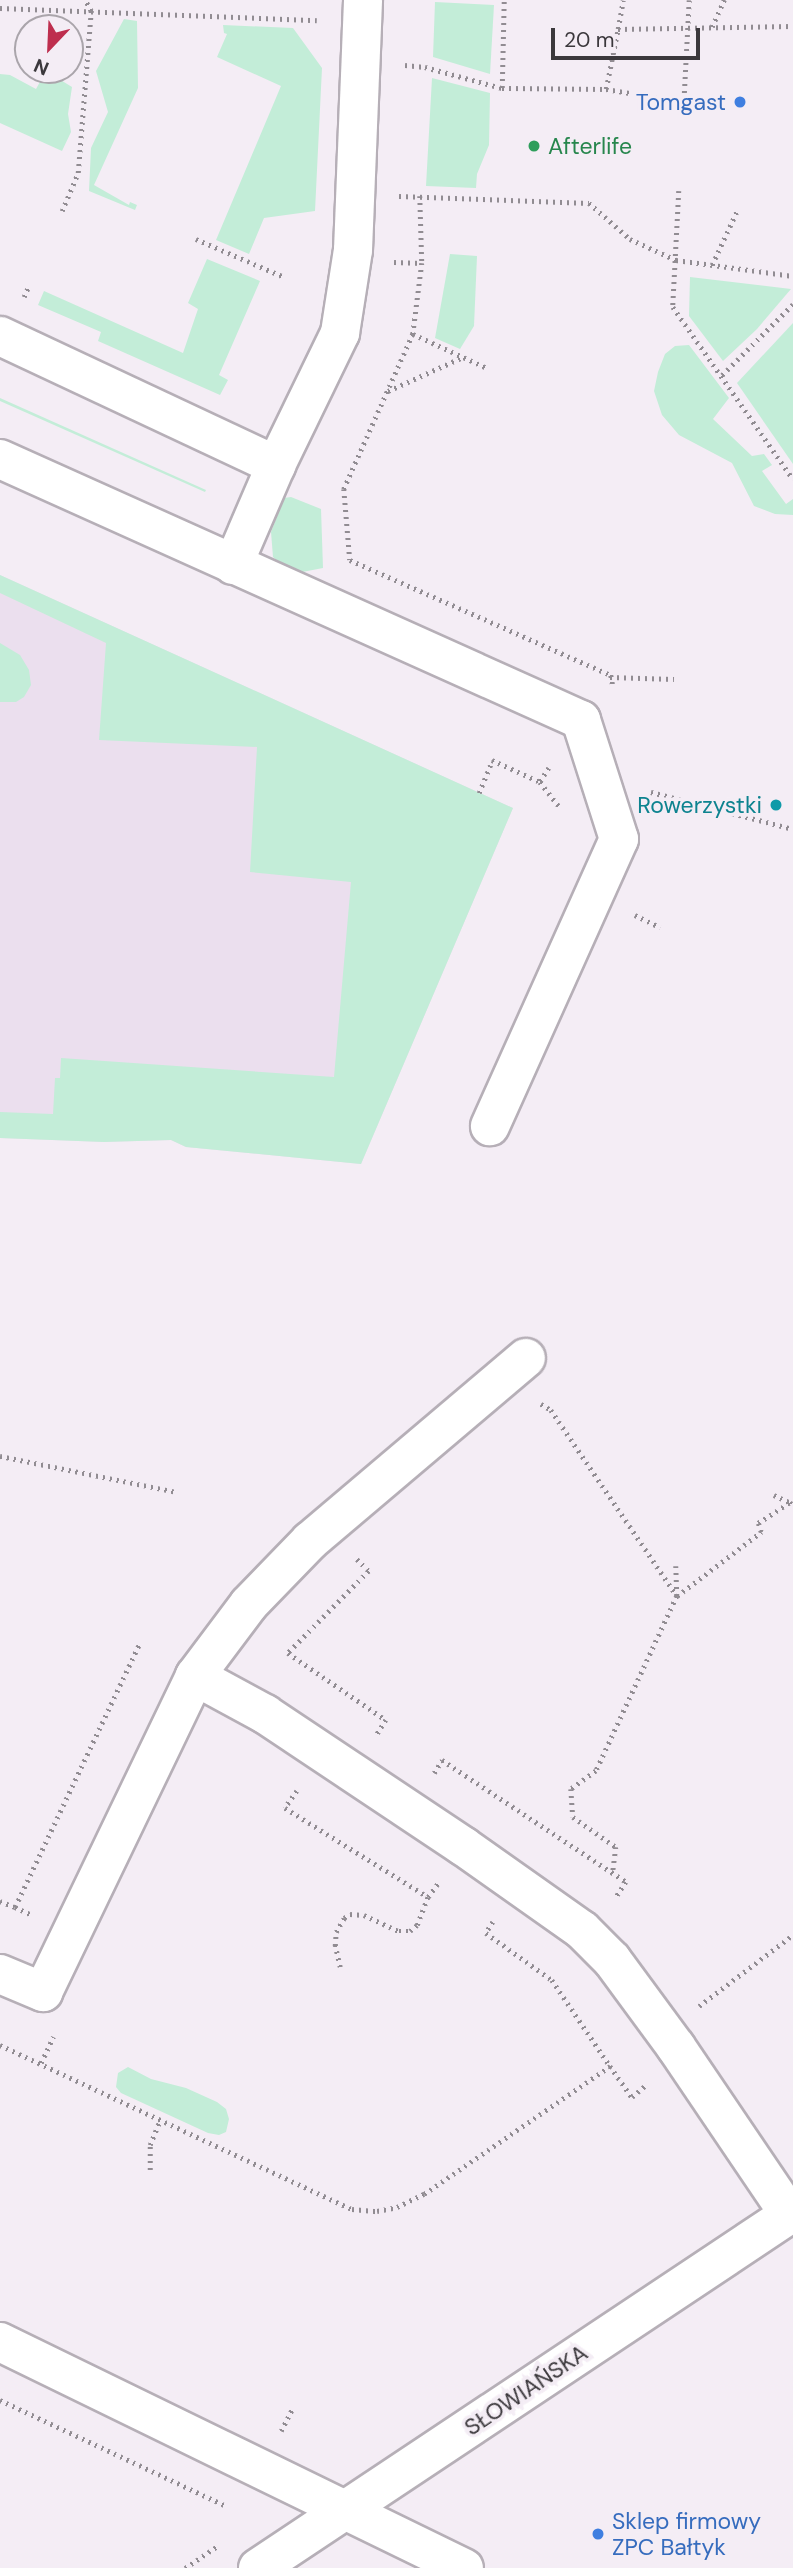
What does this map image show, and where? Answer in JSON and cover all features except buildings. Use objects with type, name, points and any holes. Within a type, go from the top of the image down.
[{"type":"street","points":[[233,565],[276,465],[340,333],[353,250],[363,0]]},
{"type":"street","points":[[0,336],[276,465]]},
{"type":"street","points":[[0,459],[581,720],[619,838],[490,1126]]},
{"type":"street","points":[[0,1974],[43,1992],[195,1676],[249,1604],[310,1541],[526,1357]]},
{"type":"street","points":[[195,1676],[265,1714],[518,1883],[589,1938],[612,1960],[676,2047],[791,2213]]},
{"type":"street","name":"SŁOWIAŃSKA","points":[[258,2568],[791,2213]]},
{"type":"street","points":[[0,2342],[464,2568]]},
{"type":"path","points":[[62,212],[78,173],[91,11],[85,0]]},
{"type":"path","points":[[502,88],[504,0]]},
{"type":"path","points":[[606,89],[622,0]]},
{"type":"path","points":[[683,114],[689,0]]},
{"type":"path","points":[[712,27],[724,0]]},
{"type":"path","points":[[0,8],[325,21]]},
{"type":"path","points":[[618,29],[793,26]]},
{"type":"path","points":[[361,61],[425,67],[502,88],[606,89],[683,102]]},
{"type":"path","points":[[679,191],[673,307],[793,479]]},
{"type":"path","points":[[674,679],[611,676],[350,559],[344,489],[413,334],[422,263],[420,196],[589,203],[630,239],[676,260],[793,276]]},
{"type":"path","points":[[712,265],[737,211]]},
{"type":"path","points":[[196,239],[282,276]]},
{"type":"path","points":[[722,375],[793,304]]},
{"type":"path","points":[[413,334],[487,368]]},
{"type":"path","points":[[387,392],[463,357]]},
{"type":"path","points":[[611,676],[614,688]]},
{"type":"path","points":[[479,793],[492,760],[540,782]]},
{"type":"path","points":[[643,790],[793,829]]},
{"type":"path","points":[[628,912],[660,927]]},
{"type":"path","points":[[533,1399],[551,1410],[677,1596]]},
{"type":"path","points":[[0,1456],[177,1492]]},
{"type":"path","points":[[774,1495],[791,1504]]},
{"type":"path","points":[[677,1596],[761,1532],[758,1523],[791,1504]]},
{"type":"path","points":[[354,1557],[369,1571],[288,1653],[386,1720],[285,1808],[428,1897]]},
{"type":"path","points":[[613,1872],[616,1847],[573,1817],[571,1789],[596,1770],[677,1596],[676,1566]]},
{"type":"path","points":[[0,1901],[15,1907],[140,1643]]},
{"type":"path","points":[[409,1810],[442,1760],[613,1872],[626,1882],[589,1938]]},
{"type":"path","points":[[340,1967],[335,1946],[336,1932],[344,1918],[351,1914],[364,1915],[400,1931],[410,1931],[417,1925],[428,1897],[463,1846]]},
{"type":"path","points":[[518,1883],[486,1933],[552,1980],[632,2097],[660,2073],[676,2047],[691,2012],[793,1935]]},
{"type":"path","points":[[0,2045],[352,2209],[377,2211],[397,2207],[424,2194],[610,2066]]},
{"type":"path","points":[[150,2170],[150,2145],[160,2120]]},
{"type":"path","points":[[0,2400],[228,2507]]},
{"type":"shaded area","points":[[0,575],[513,808],[361,1164],[186,1147],[171,1140],[104,1142],[0,1138]]},
{"type":"green space","points":[[435,2],[494,5],[490,74],[433,57]]},
{"type":"green space","points":[[124,19],[137,21],[138,88],[94,185],[129,205],[130,202],[137,205],[135,210],[89,191],[91,148],[108,112],[96,71]]},
{"type":"green space","points":[[223,25],[293,28],[322,68],[315,211],[264,218],[249,254],[216,240],[281,86],[217,57],[227,34],[224,33]]},
{"type":"green space","points":[[0,74],[14,77],[14,84],[27,84],[36,89],[39,84],[67,84],[72,87],[68,114],[71,132],[62,151],[0,123]]},
{"type":"green space","points":[[432,78],[490,93],[489,145],[477,174],[476,188],[426,186]]},
{"type":"green space","points":[[450,254],[477,256],[474,326],[460,349],[435,338]]},
{"type":"green space","points":[[207,259],[260,281],[219,375],[228,380],[220,395],[98,341],[101,332],[38,305],[44,291],[183,353],[198,309],[188,303]]},
{"type":"green space","points":[[690,277],[791,289],[757,329],[723,361],[689,316]]},
{"type":"green space","points":[[793,323],[793,464],[737,383]]},
{"type":"green space","points":[[689,345],[729,398],[713,419],[752,456],[764,454],[772,465],[762,471],[786,504],[793,499],[793,515],[775,514],[754,506],[732,463],[679,435],[662,415],[654,391],[658,372],[665,354],[675,346]]},
{"type":"green space","points":[[0,398],[206,490],[205,492],[0,401]]},
{"type":"green space","points":[[291,497],[321,509],[323,568],[292,574],[273,557],[271,532],[284,498]]},
{"type":"green space","points":[[0,575],[513,808],[361,1164],[186,1147],[171,1140],[104,1142],[0,1138],[0,1112],[53,1114],[55,1078],[60,1078],[61,1058],[334,1077],[351,882],[250,872],[257,747],[99,740],[106,643],[0,593]]},
{"type":"green space","points":[[0,643],[20,655],[29,670],[31,685],[24,697],[16,702],[0,702]]},
{"type":"green space","points":[[128,2067],[151,2079],[186,2088],[217,2102],[226,2109],[229,2119],[226,2132],[219,2135],[208,2133],[121,2093],[116,2087],[118,2073]]},
{"type":"place","name":"Tomgast","points":[[740,102]]},
{"type":"place","name":"Afterlife","points":[[534,146]]},
{"type":"place","name":"Rowerzystki","points":[[776,805]]},
{"type":"place","name":"Sklep firmowy ZPC Bałtyk","points":[[598,2534]]}]
